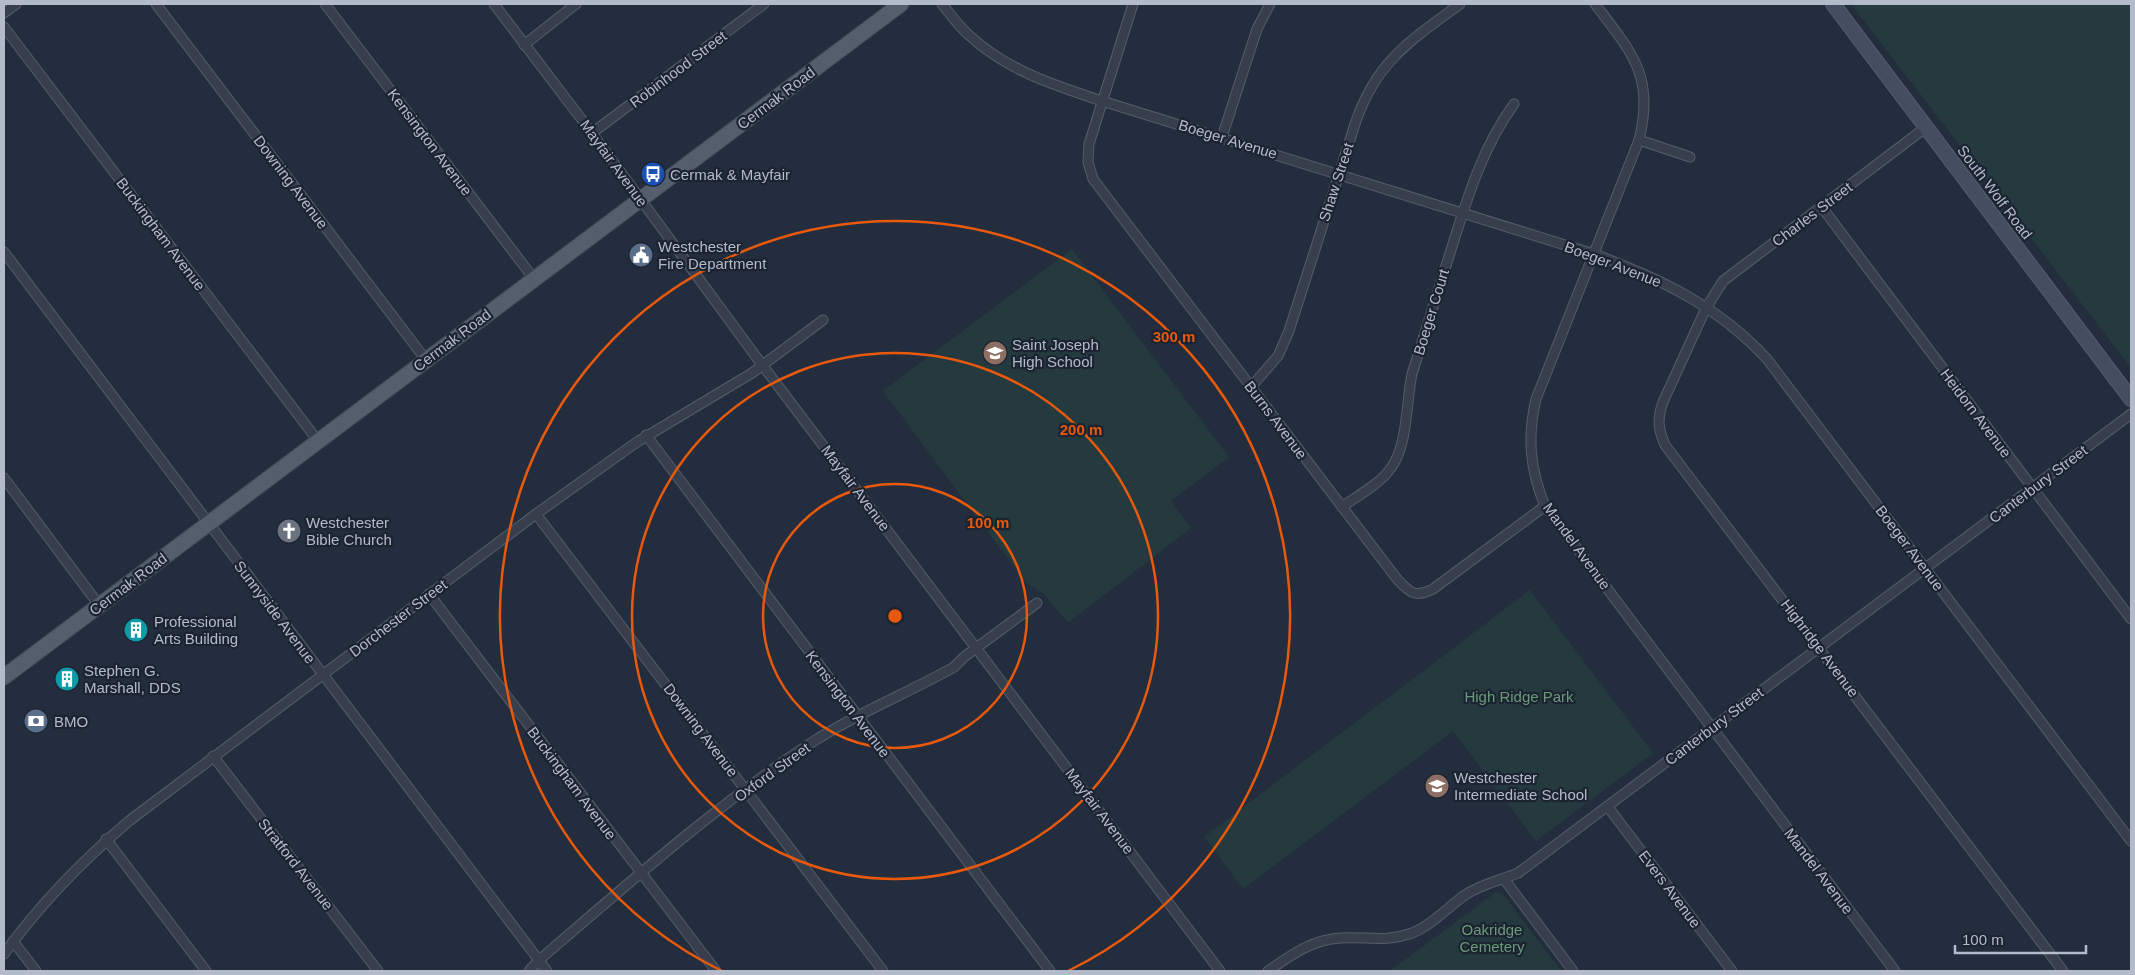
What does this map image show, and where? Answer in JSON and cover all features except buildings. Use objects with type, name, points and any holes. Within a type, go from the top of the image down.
[{"type":"main road","name":"Cermak Road","points":[[4,677],[901,4]]},
{"type":"main road","name":"South Wolf Road","points":[[1833,4],[2131,399]]},
{"type":"street","points":[[4,13],[16,4]]},
{"type":"street","name":"Downing Avenue","points":[[156,4],[426,360]]},
{"type":"street","name":"Kensington Avenue","points":[[325,4],[534,280]]},
{"type":"street","name":"Mayfair Avenue","points":[[494,4],[592,133],[763,366],[1220,971]]},
{"type":"street","points":[[524,44],[576,4]]},
{"type":"street","name":"Robinhood Street","points":[[592,133],[764,4]]},
{"type":"street","name":"Boeger Avenue","points":[[942,4],[970,36],[1001,60],[1034,78],[1102,101],[1594,254],[1648,274],[1734,327],[1767,359],[2131,841]]},
{"type":"street","name":"Burns Avenue","points":[[1133,4],[1089,144],[1088,162],[1093,179],[1342,507],[1406,588],[1413,594],[1422,595],[1433,590],[1545,506]]},
{"type":"street","points":[[1222,137],[1257,29],[1270,4]]},
{"type":"street","name":"Shaw Street","points":[[1251,387],[1278,356],[1289,331],[1362,104],[1378,75],[1400,49],[1460,4]]},
{"type":"street","name":"Mandel Avenue","points":[[1595,4],[1625,43],[1638,69],[1646,104],[1639,140],[1536,399],[1530,436],[1531,462],[1545,506],[1895,971]]},
{"type":"street","name":"Buckingham Avenue","points":[[4,26],[318,441]]},
{"type":"street","name":"Boeger Court","points":[[1342,507],[1386,474],[1398,456],[1402,443],[1407,396],[1412,374],[1463,213],[1485,152],[1514,104]]},
{"type":"street","name":"Charles Street","points":[[1706,308],[1723,281],[1926,128]]},
{"type":"street","points":[[1639,140],[1690,157]]},
{"type":"street","name":"Heidorn Avenue","points":[[1822,206],[2131,619]]},
{"type":"street","name":"Sunnyside Avenue","points":[[4,252],[547,971]]},
{"type":"street","name":"Highridge Avenue","points":[[1706,308],[1659,414],[1660,433],[1665,445],[2063,971]]},
{"type":"street","name":"Dorchester Street","points":[[4,954],[61,883],[106,839],[213,756],[536,514],[646,435],[763,366],[823,320]]},
{"type":"street","name":"Canterbury Street","points":[[1268,971],[1288,956],[1317,942],[1340,938],[1375,940],[1393,938],[1415,932],[1477,888],[1518,873],[2131,414]]},
{"type":"street","name":"Kensington Avenue","points":[[646,435],[1050,971]]},
{"type":"street","points":[[4,478],[99,606]]},
{"type":"street","name":"Downing Avenue","points":[[536,514],[883,971]]},
{"type":"street","name":"Buckingham Avenue","points":[[429,594],[716,971]]},
{"type":"street","name":"Oxford Street","points":[[529,971],[539,960],[640,872],[746,789],[802,749],[856,716],[954,667],[977,647],[1036,603]]},
{"type":"street","name":"Stratford Avenue","points":[[213,756],[378,971]]},
{"type":"street","name":"Evers Avenue","points":[[1608,806],[1732,971]]},
{"type":"street","points":[[106,839],[206,971]]},
{"type":"street","points":[[1504,879],[1573,971]]},
{"type":"street","points":[[13,941],[36,971]]},
{"type":"green space","points":[[1851,4],[2131,4],[2131,368]]},
{"type":"green space","points":[[1072,249],[1229,457],[1171,501],[1191,528],[1068,623],[1044,594],[1026,583],[883,391]]},
{"type":"green space","name":"High Ridge Park","points":[[1530,590],[1653,753],[1536,841],[1453,731],[1243,889],[1204,837]]},
{"type":"green space","name":"Oakridge Cemetery","points":[[1496,892],[1502,893],[1561,971],[1390,971]]},
{"type":"place","name":"Cermak & Mayfair","points":[[653,174]]},
{"type":"place","name":"Westchester Fire Department","points":[[641,255]]},
{"type":"place","name":"Saint Joseph High School","points":[[995,353]]},
{"type":"place","name":"Westchester Bible Church","points":[[289,531]]},
{"type":"place","name":"Professional Arts Building","points":[[136,630]]},
{"type":"place","name":"Stephen G. Marshall, DDS","points":[[67,679]]},
{"type":"place","name":"BMO","points":[[36,721]]},
{"type":"place","name":"Westchester Intermediate School","points":[[1437,786]]}]
